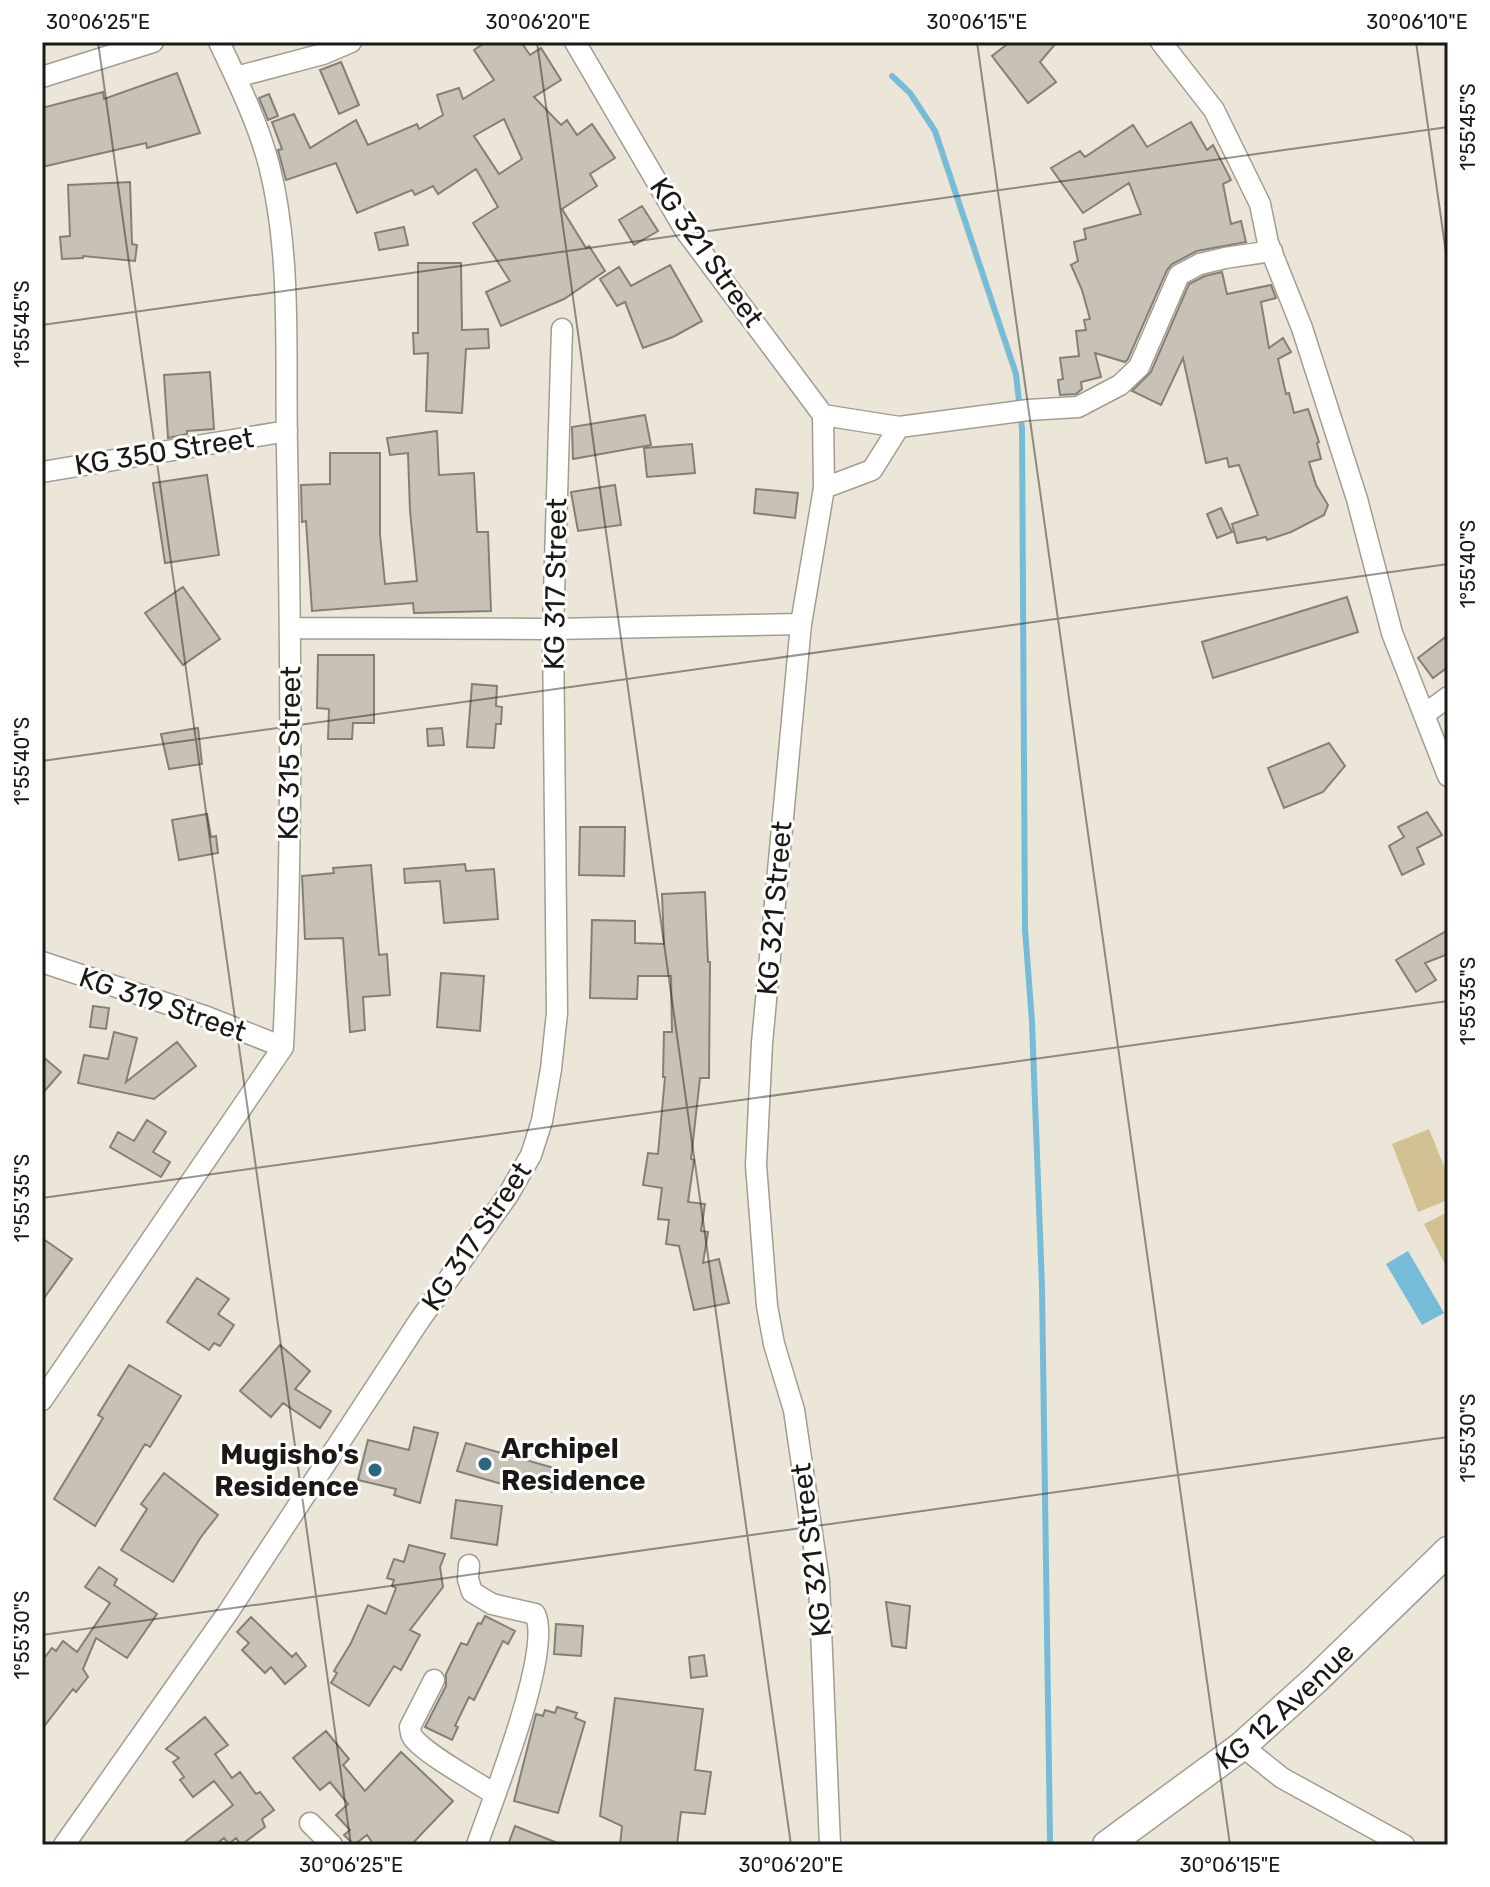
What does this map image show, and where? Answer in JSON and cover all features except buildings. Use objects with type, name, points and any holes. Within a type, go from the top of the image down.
[{"type":"main road","name":"KG 12 Avenue","points":[[1107,1845],[1242,1746],[1448,1551]]},
{"type":"street","points":[[42,77],[153,42]]},
{"type":"street","name":"KG 315 Street","points":[[219,42],[236,77],[269,166],[283,260],[291,628],[287,977],[283,1047]]},
{"type":"street","points":[[236,77],[323,54],[351,42]]},
{"type":"street","name":"KG 321 Street","points":[[575,42],[685,230],[823,415],[824,488],[801,624],[762,1043],[756,1165],[767,1306],[774,1344],[794,1410],[819,1581],[830,1845]]},
{"type":"street","points":[[1161,42],[1214,110],[1260,204],[1272,251],[1302,328],[1357,499],[1392,633],[1448,776]]},
{"type":"street","points":[[823,415],[899,427],[1028,410],[1078,407],[1120,385],[1139,367],[1179,275],[1212,261],[1272,251]]},
{"type":"street","name":"KG 317 Street","points":[[64,1845],[229,1611],[419,1321],[508,1195],[531,1155],[542,1121],[557,1013],[553,629],[562,329]]},
{"type":"street","points":[[824,488],[872,470],[899,427]]},
{"type":"street","name":"KG 350 Street","points":[[42,472],[287,431]]},
{"type":"street","points":[[291,628],[553,629],[801,624]]},
{"type":"street","points":[[1425,714],[1448,697]]},
{"type":"street","name":"KG 319 Street","points":[[42,962],[207,1017],[283,1047]]},
{"type":"street","points":[[42,1400],[283,1047]]},
{"type":"street","points":[[469,1565],[468,1579],[472,1592],[492,1604],[535,1614],[539,1633],[534,1674],[477,1845]]},
{"type":"street","points":[[434,1680],[410,1727],[410,1733],[434,1754],[494,1794]]},
{"type":"street","points":[[1242,1746],[1282,1778],[1404,1845]]},
{"type":"street","points":[[310,1823],[332,1845]]},
{"type":"shaded area","points":[[1429,1129],[1448,1176],[1448,1200],[1418,1212],[1392,1144]]},
{"type":"shaded area","points":[[1448,1212],[1448,1270],[1424,1224]]},
{"type":"water","points":[[1408,1251],[1444,1313],[1422,1325],[1386,1264]]},
{"type":"waterway","points":[[892,76],[910,93],[935,131],[1016,374],[1022,429],[1025,929],[1032,1022],[1042,1287],[1050,1840]]},
{"type":"place","name":"Archipel Residence","points":[[485,1464]]},
{"type":"place","name":"Mugisho's Residence","points":[[375,1470]]}]
